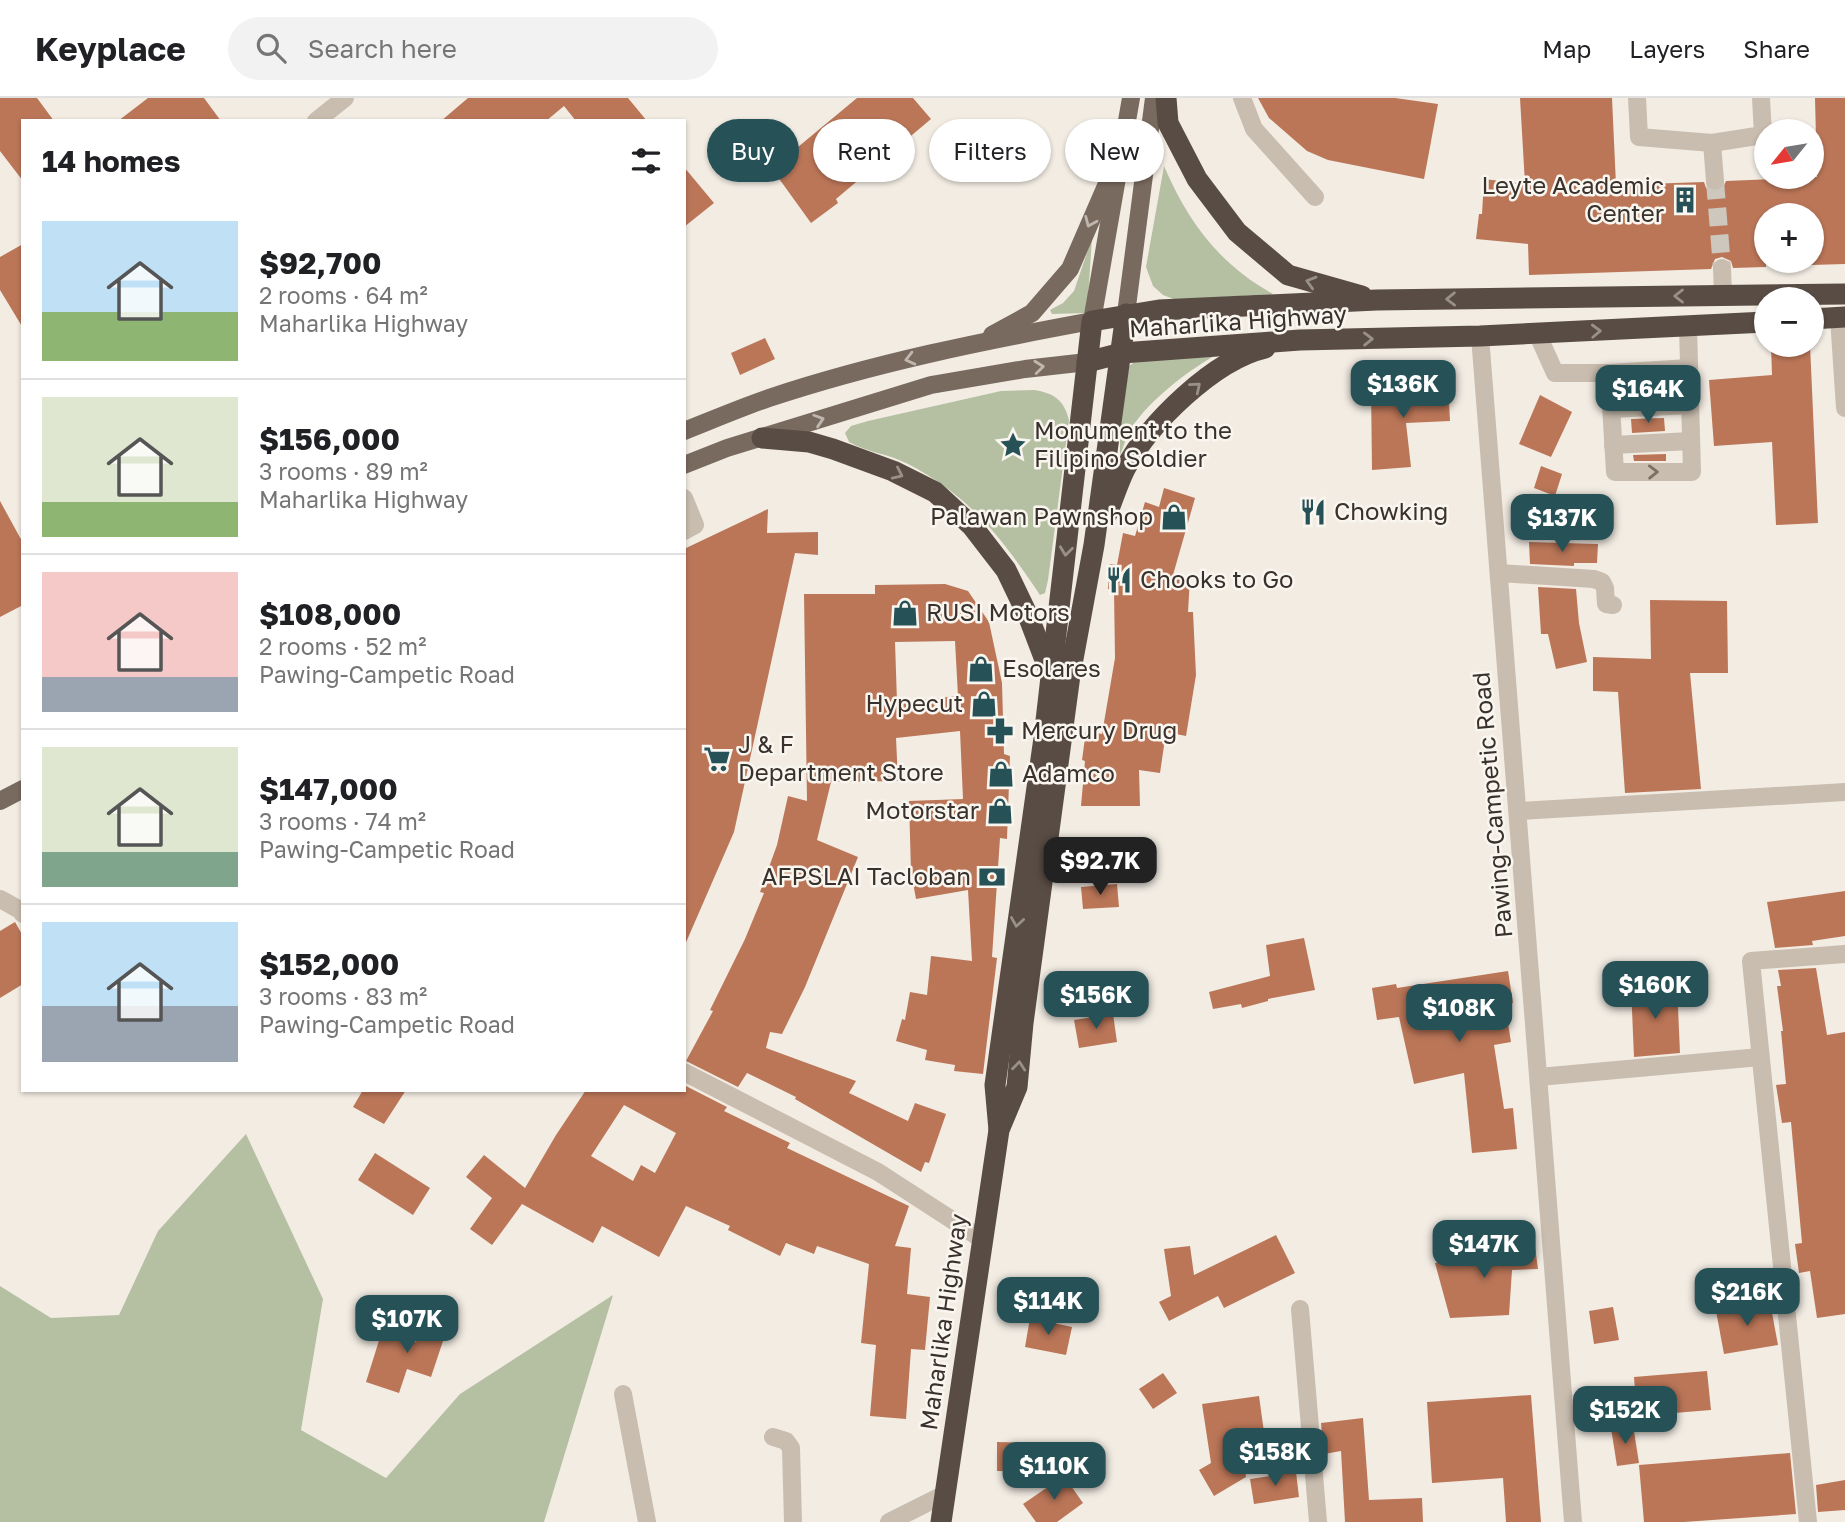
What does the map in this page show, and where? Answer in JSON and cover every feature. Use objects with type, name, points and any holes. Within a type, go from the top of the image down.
[{"type":"highway","points":[[1166,98],[1168,123],[1197,179],[1237,232],[1288,275],[1377,300]]},
{"type":"highway","name":"Maharlika Highway","points":[[941,1522],[999,1130],[995,1085],[1052,678],[1092,321],[1159,310],[1377,300],[1845,294]]},
{"type":"highway","points":[[1087,362],[1122,353],[1126,314]]},
{"type":"highway","points":[[1824,319],[1842,318]]},
{"type":"highway","name":"Maharlika Highway","points":[[999,1130],[1017,1087],[1023,1023],[1070,675],[1094,545],[1122,353],[1300,340],[1480,336],[1754,323]]},
{"type":"highway","points":[[1094,545],[1125,467],[1167,412],[1206,378],[1252,351],[1300,340]]},
{"type":"highway","points":[[762,438],[809,442],[833,449],[893,471],[935,492],[972,526],[1006,570],[1029,618],[1052,678]]},
{"type":"main road","points":[[1129,119],[1132,98]]},
{"type":"main road","points":[[1126,314],[1154,98]]},
{"type":"main road","points":[[976,344],[1032,313],[1070,269],[1107,182]]},
{"type":"main road","points":[[686,430],[771,398],[891,364],[1092,321],[1118,182]]},
{"type":"main road","points":[[686,464],[727,448],[931,385],[1025,369],[1087,362]]},
{"type":"main road","points":[[0,801],[21,790]]},
{"type":"street","points":[[319,119],[345,98]]},
{"type":"street","points":[[1242,98],[1254,129],[1315,197]]},
{"type":"street","points":[[1637,98],[1639,137],[1712,143],[1763,135],[1761,98]]},
{"type":"street","points":[[1712,143],[1715,181]]},
{"type":"street","points":[[1722,268],[1723,296]]},
{"type":"street","points":[[1842,318],[1845,408]]},
{"type":"street","points":[[1609,373],[1615,472],[1692,472],[1688,327]]},
{"type":"street","points":[[1537,333],[1555,373],[1689,368]]},
{"type":"street","name":"Pawing-Campetic Road","points":[[1480,336],[1573,1522]]},
{"type":"street","points":[[1612,409],[1690,405]]},
{"type":"street","points":[[1613,444],[1691,441]]},
{"type":"street","points":[[686,503],[695,525],[686,530]]},
{"type":"street","points":[[1499,573],[1594,579],[1602,582],[1606,604],[1613,606]]},
{"type":"street","points":[[1518,811],[1845,792]]},
{"type":"street","points":[[0,899],[21,912]]},
{"type":"street","points":[[1808,1522],[1751,961],[1845,954]]},
{"type":"street","points":[[1539,1077],[1760,1057]]},
{"type":"street","points":[[686,1073],[878,1172],[983,1240]]},
{"type":"street","points":[[1300,1309],[1318,1522]]},
{"type":"street","points":[[623,1394],[647,1522]]},
{"type":"street","points":[[773,1437],[786,1441],[791,1448],[793,1522]]},
{"type":"street","points":[[888,1522],[946,1494]]},
{"type":"green space","points":[[1164,166],[1184,205],[1207,240],[1237,269],[1273,294],[1176,300],[1163,295],[1153,286],[1146,267],[1161,182],[1164,182]]},
{"type":"green space","points":[[1092,238],[1087,313],[1052,314],[1050,310],[1063,303],[1074,291]]},
{"type":"green space","points":[[1214,356],[1178,380],[1154,401],[1128,434],[1120,455],[1120,428],[1129,366],[1137,360]]},
{"type":"green space","points":[[1034,390],[1057,399],[1064,407],[1069,420],[1048,580],[1045,593],[1040,595],[997,536],[966,503],[928,475],[906,463],[849,442],[845,433],[851,426],[868,421],[1001,391]]},
{"type":"green space","points":[[246,1134],[323,1299],[301,1430],[386,1478],[460,1394],[613,1295],[544,1522],[0,1522],[0,1286],[51,1318],[119,1315],[158,1231]]},
{"type":"building","points":[[0,98],[37,98],[53,119],[21,119],[21,178],[0,151]]},
{"type":"building","points":[[148,98],[204,98],[220,119],[121,119]]},
{"type":"building","points":[[468,98],[628,98],[645,119],[574,119],[564,106],[548,119],[443,119]]},
{"type":"building","points":[[857,98],[913,98],[931,119],[915,132],[915,119],[832,119]]},
{"type":"building","points":[[1258,98],[1395,98],[1438,104],[1424,179],[1328,160],[1307,151],[1269,118]]},
{"type":"building","name":"Leyte Academic Center","points":[[1520,98],[1612,98],[1616,185],[1704,182],[1706,188],[1715,192],[1722,190],[1726,181],[1754,180],[1754,189],[1824,189],[1824,119],[1816,119],[1815,98],[1845,98],[1845,264],[1824,265],[1824,203],[1754,203],[1754,267],[1733,268],[1731,261],[1722,257],[1715,259],[1711,269],[1529,275],[1528,244],[1476,239],[1479,214],[1482,214],[1484,179],[1525,184]]},
{"type":"building","points":[[813,135],[813,182],[856,182],[836,199],[838,203],[811,223],[781,182],[799,182],[799,146]]},
{"type":"building","points":[[686,169],[714,203],[686,225]]},
{"type":"building","points":[[21,245],[21,325],[0,290],[0,257]]},
{"type":"building","points":[[765,338],[775,359],[740,375],[731,353]]},
{"type":"building","points":[[1771,357],[1811,357],[1818,523],[1776,525],[1772,442],[1714,446],[1709,380],[1772,375]]},
{"type":"building","points":[[1662,381],[1663,395],[1630,397],[1629,383]]},
{"type":"building","points":[[1448,383],[1450,421],[1406,423],[1411,467],[1372,470],[1371,388]]},
{"type":"building","points":[[1540,395],[1572,412],[1551,457],[1519,444]]},
{"type":"building","points":[[1664,418],[1665,431],[1632,433],[1631,419]]},
{"type":"building","points":[[1666,454],[1666,461],[1634,461],[1633,455]]},
{"type":"building","points":[[1541,466],[1562,474],[1555,496],[1534,488]]},
{"type":"building","points":[[1164,488],[1195,498],[1173,575],[1190,578],[1188,612],[1193,612],[1196,675],[1186,736],[1166,732],[1160,773],[1139,770],[1140,806],[1081,806],[1086,731],[1102,734],[1115,658],[1114,590],[1108,589],[1110,564],[1117,565],[1123,533],[1135,536],[1145,502],[1159,507]]},
{"type":"building","points":[[0,501],[21,539],[21,606],[0,617]]},
{"type":"building","name":"J & F Department Store","points":[[768,509],[767,533],[818,532],[818,555],[795,553],[734,832],[686,942],[686,548]]},
{"type":"building","points":[[1529,542],[1598,544],[1597,563],[1574,563],[1574,566],[1530,564]]},
{"type":"building","points":[[945,584],[968,591],[989,622],[1002,683],[1004,754],[1010,756],[1007,839],[1000,838],[992,957],[997,958],[983,1074],[954,1071],[955,1065],[925,1060],[927,1050],[896,1041],[902,1019],[905,1020],[910,992],[927,995],[931,956],[972,961],[968,890],[916,899],[911,872],[909,801],[963,799],[960,731],[896,738],[898,781],[831,782],[817,840],[858,857],[805,987],[782,1034],[770,1032],[766,1048],[856,1081],[849,1093],[908,1121],[915,1103],[946,1114],[929,1163],[925,1162],[921,1172],[795,1099],[796,1097],[747,1073],[738,1087],[686,1061],[713,1011],[710,1010],[764,893],[760,892],[777,845],[788,796],[807,801],[804,594],[875,594],[875,585]],"holes":[[[955,641],[958,696],[897,702],[895,642]]]},
{"type":"building","points":[[1538,587],[1576,589],[1587,662],[1556,669],[1548,634],[1541,634]]},
{"type":"building","points":[[1650,600],[1727,601],[1728,673],[1690,673],[1701,789],[1625,793],[1618,692],[1593,691],[1593,657],[1651,659]]},
{"type":"building","points":[[1117,884],[1119,907],[1083,909],[1081,887]]},
{"type":"building","points":[[1845,891],[1845,936],[1812,941],[1813,945],[1775,948],[1767,902]]},
{"type":"building","points":[[15,922],[21,932],[21,985],[0,998],[0,931]]},
{"type":"building","points":[[1304,938],[1315,990],[1268,999],[1242,1008],[1241,1004],[1213,1009],[1209,992],[1270,976],[1266,945]]},
{"type":"building","points":[[1816,968],[1827,1035],[1845,1032],[1845,1314],[1817,1318],[1810,1271],[1799,1273],[1795,1244],[1802,1243],[1791,1122],[1782,1123],[1776,1085],[1786,1084],[1777,986],[1781,986],[1778,970]]},
{"type":"building","points":[[1508,971],[1513,1003],[1505,1004],[1511,1042],[1494,1045],[1504,1109],[1513,1108],[1517,1149],[1472,1153],[1464,1073],[1414,1084],[1399,1017],[1377,1020],[1372,988],[1396,984],[1397,988]]},
{"type":"building","points":[[1677,985],[1680,1053],[1634,1057],[1631,987]]},
{"type":"building","points":[[1113,1014],[1117,1042],[1079,1048],[1074,1020]]},
{"type":"building","points":[[686,1086],[727,1107],[724,1111],[790,1143],[787,1148],[909,1206],[895,1246],[911,1248],[907,1294],[930,1297],[925,1350],[911,1349],[906,1419],[870,1416],[876,1345],[861,1343],[869,1264],[817,1246],[814,1254],[786,1243],[780,1256],[728,1230],[730,1226],[686,1206],[659,1257],[602,1226],[593,1243],[522,1204],[492,1245],[470,1229],[492,1198],[466,1177],[484,1155],[525,1188],[585,1092],[686,1092]],"holes":[[[624,1105],[676,1133],[655,1173],[641,1165],[633,1181],[591,1156]]]},
{"type":"building","points":[[362,1092],[405,1092],[384,1124],[353,1107]]},
{"type":"building","points":[[375,1153],[430,1188],[413,1215],[358,1180]]},
{"type":"building","points":[[1276,1235],[1295,1273],[1224,1308],[1218,1296],[1169,1321],[1159,1302],[1171,1296],[1164,1249],[1190,1246],[1194,1275]]},
{"type":"building","points":[[1534,1239],[1538,1269],[1512,1270],[1509,1315],[1450,1318],[1435,1263]]},
{"type":"building","points":[[1770,1302],[1778,1345],[1724,1354],[1716,1311]]},
{"type":"building","points":[[1613,1307],[1619,1340],[1594,1344],[1589,1311]]},
{"type":"building","points":[[426,1315],[449,1323],[431,1377],[407,1369],[399,1393],[366,1382],[382,1331],[416,1342]]},
{"type":"building","points":[[1030,1318],[1072,1327],[1066,1355],[1025,1347]]},
{"type":"building","points":[[1707,1371],[1711,1410],[1637,1416],[1634,1377]]},
{"type":"building","points":[[1163,1373],[1177,1393],[1153,1409],[1139,1389]]},
{"type":"building","points":[[1531,1395],[1541,1522],[1506,1522],[1503,1478],[1432,1483],[1427,1402]]},
{"type":"building","points":[[1259,1396],[1264,1432],[1240,1435],[1246,1477],[1214,1496],[1199,1470],[1211,1463],[1202,1404]]},
{"type":"building","points":[[1363,1418],[1369,1500],[1422,1498],[1423,1522],[1345,1522],[1341,1451],[1324,1454],[1321,1423]]},
{"type":"building","points":[[1633,1425],[1639,1463],[1617,1466],[1611,1428]]},
{"type":"building","points":[[997,1442],[1043,1443],[1043,1472],[997,1471]]},
{"type":"building","points":[[1790,1453],[1796,1514],[1684,1522],[1644,1522],[1639,1465]]},
{"type":"building","points":[[1296,1472],[1299,1497],[1254,1504],[1250,1479]]},
{"type":"building","points":[[1064,1476],[1083,1503],[1057,1522],[1036,1522],[1023,1504]]},
{"type":"building","points":[[1845,1480],[1845,1510],[1818,1512],[1816,1485]]},
{"type":"tunnel","points":[[1715,181],[1722,268]]},
{"type":"place","name":"Leyte Academic Center","points":[[1685,200]]},
{"type":"place","name":"Monument to the Filipino Soldier","points":[[1013,445]]},
{"type":"place","name":"Chowking","points":[[1313,512]]},
{"type":"place","name":"Palawan Pawnshop","points":[[1174,517]]},
{"type":"place","name":"Chooks to Go","points":[[1119,580]]},
{"type":"place","name":"RUSI Motors","points":[[905,613]]},
{"type":"place","name":"Esolares","points":[[981,669]]},
{"type":"place","name":"Hypecut","points":[[984,704]]},
{"type":"place","name":"Mercury Drug","points":[[1000,731]]},
{"type":"place","name":"J & F Department Store","points":[[717,759]]},
{"type":"place","name":"Adamco","points":[[1001,774]]},
{"type":"place","name":"Motorstar","points":[[1000,811]]},
{"type":"place","name":"AFPSLAI Tacloban","points":[[992,877]]}]
